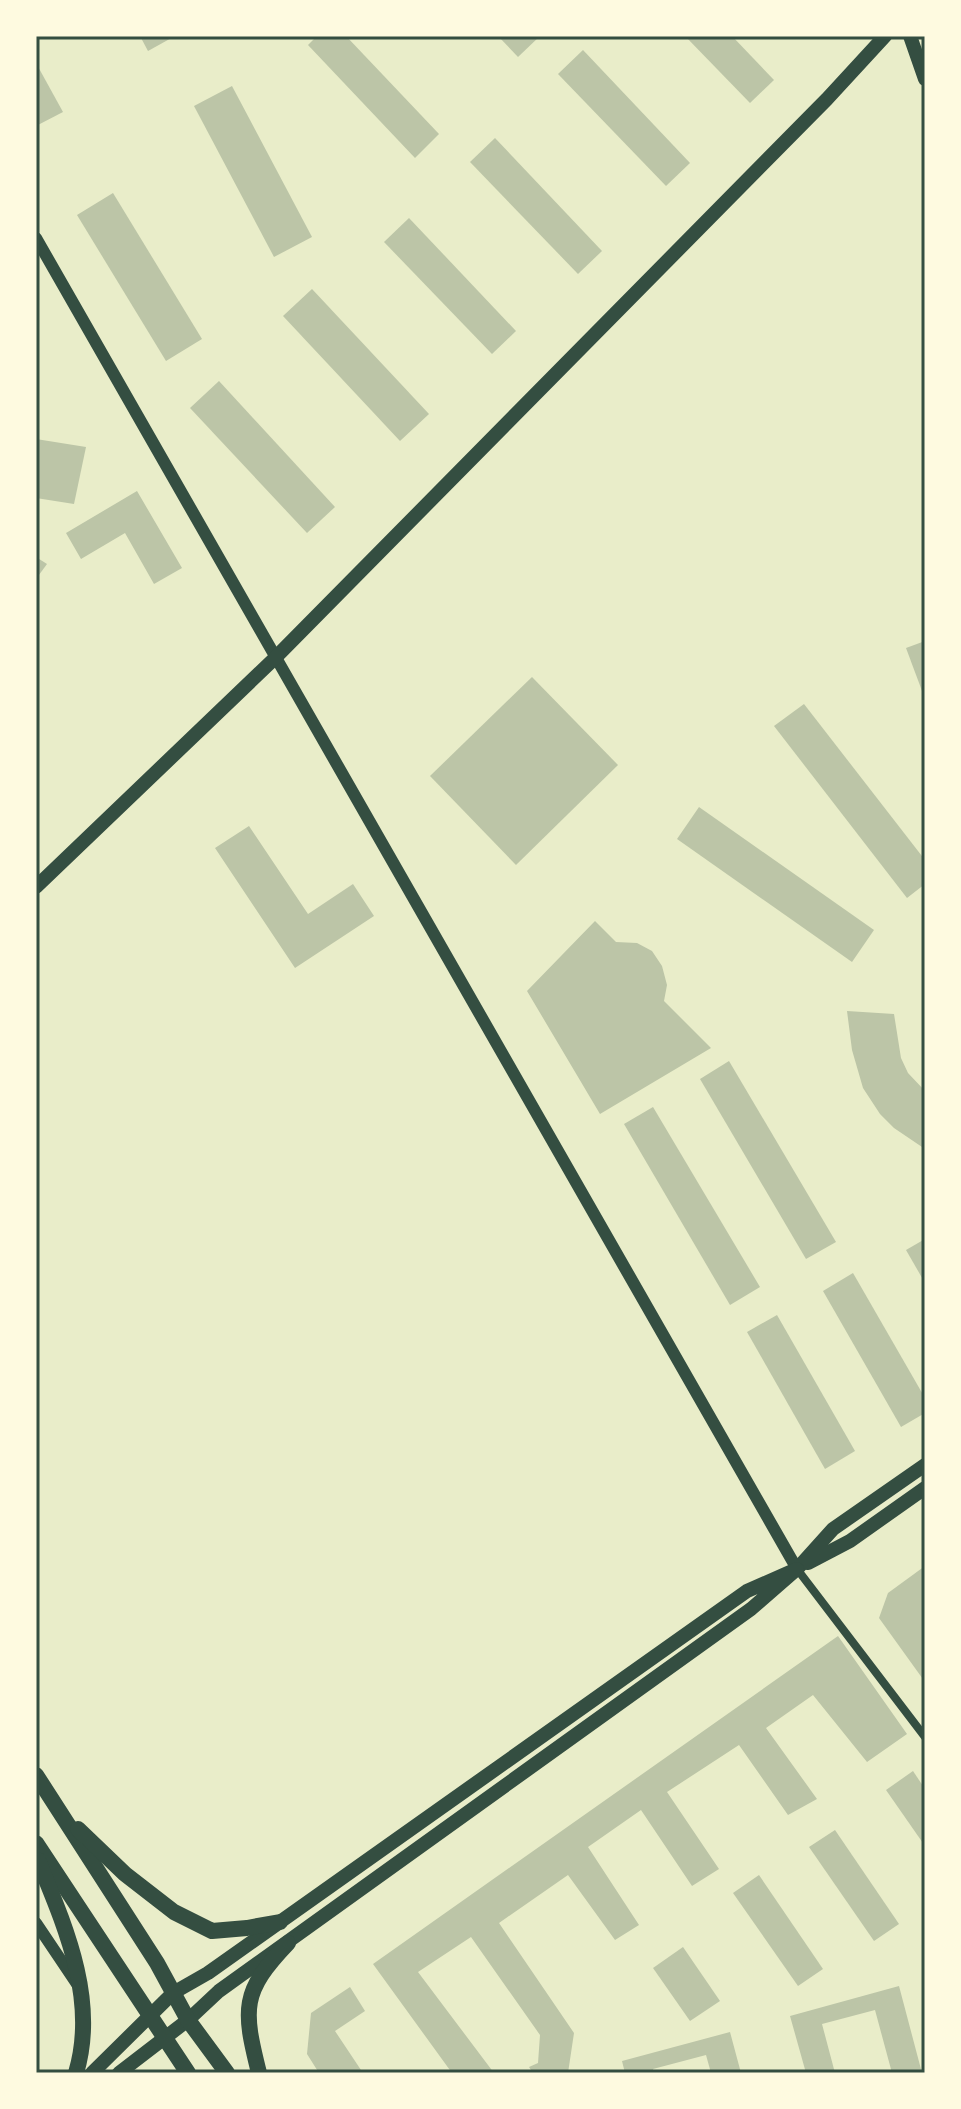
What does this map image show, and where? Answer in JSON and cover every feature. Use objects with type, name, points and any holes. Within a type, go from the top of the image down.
[{"type":"main road","points":[[36,887],[274,659],[827,99],[885,36]]},
{"type":"main road","points":[[910,36],[925,79]]},
{"type":"main road","points":[[916,36],[925,49]]},
{"type":"main road","points":[[119,2073],[188,2020],[219,1991],[751,1609],[797,1569],[833,1529],[925,1465]]},
{"type":"main road","points":[[92,2073],[173,1993],[208,1973],[747,1591],[850,1541],[925,1488]]},
{"type":"main road","points":[[36,1775],[157,1963],[188,2020],[227,2073]]},
{"type":"main road","points":[[58,1809],[125,1874],[174,1912],[212,1931],[280,1922]]},
{"type":"main road","points":[[36,1843],[188,2073]]},
{"type":"main road","points":[[36,1854],[69,1936],[81,1989],[83,2030],[76,2073]]},
{"type":"main road","points":[[259,2073],[247,2027],[249,1998],[265,1967],[288,1943]]},
{"type":"street","points":[[36,238],[797,1569],[925,1737]]},
{"type":"street","points":[[36,1923],[81,1989]]},
{"type":"building","points":[[140,36],[175,36],[148,51]]},
{"type":"building","points":[[317,36],[346,36],[439,134],[415,158],[308,45]]},
{"type":"building","points":[[498,36],[540,36],[518,57]]},
{"type":"building","points":[[685,36],[732,36],[774,80],[750,103]]},
{"type":"building","points":[[583,50],[690,163],[666,186],[558,74]]},
{"type":"building","points":[[36,63],[63,112],[36,126]]},
{"type":"building","points":[[232,86],[312,237],[274,257],[194,106]]},
{"type":"building","points":[[495,138],[602,251],[578,274],[470,162]]},
{"type":"building","points":[[113,193],[202,339],[166,361],[77,215]]},
{"type":"building","points":[[409,218],[516,331],[492,354],[384,242]]},
{"type":"building","points":[[312,289],[429,414],[400,441],[283,316]]},
{"type":"building","points":[[219,381],[335,507],[307,533],[190,408]]},
{"type":"building","points":[[36,439],[86,447],[74,504],[36,498]]},
{"type":"building","points":[[137,491],[182,568],[154,584],[125,533],[81,559],[66,533]]},
{"type":"building","points":[[36,557],[47,564],[36,579]]},
{"type":"building","points":[[925,641],[925,699],[906,648]]},
{"type":"building","points":[[532,677],[618,765],[516,865],[430,776]]},
{"type":"building","points":[[804,704],[925,860],[925,884],[907,898],[774,726]]},
{"type":"building","points":[[699,807],[874,930],[852,962],[677,839]]},
{"type":"building","points":[[249,826],[308,914],[353,884],[374,916],[295,968],[215,848]]},
{"type":"building","points":[[595,921],[616,942],[637,943],[652,951],[662,966],[667,985],[664,1001],[711,1048],[600,1114],[527,991]]},
{"type":"building","points":[[847,1011],[894,1014],[901,1058],[908,1073],[925,1091],[925,1149],[894,1128],[880,1114],[863,1088],[852,1050]]},
{"type":"building","points":[[729,1061],[836,1242],[806,1259],[700,1079]]},
{"type":"building","points":[[653,1107],[760,1287],[730,1305],[624,1124]]},
{"type":"building","points":[[925,1239],[925,1283],[906,1250]]},
{"type":"building","points":[[853,1273],[925,1398],[925,1413],[901,1427],[823,1291]]},
{"type":"building","points":[[777,1315],[855,1451],[825,1469],[747,1332]]},
{"type":"building","points":[[925,1566],[925,1682],[879,1618],[888,1593]]},
{"type":"building","points":[[838,1636],[907,1734],[867,1762],[813,1695],[766,1728],[817,1799],[788,1815],[739,1745],[667,1792],[719,1869],[692,1886],[641,1810],[588,1847],[639,1925],[615,1940],[568,1875],[499,1923],[574,2033],[568,2073],[533,2073],[529,2067],[538,2063],[540,2035],[471,1937],[418,1972],[494,2073],[452,2073],[373,1964]]},
{"type":"building","points":[[913,1771],[925,1789],[925,1846],[886,1790]]},
{"type":"building","points":[[835,1830],[899,1924],[874,1941],[809,1847]]},
{"type":"building","points":[[759,1875],[823,1969],[798,1986],[733,1893]]},
{"type":"building","points":[[683,1947],[720,2001],[690,2021],[653,1968]]},
{"type":"building","points":[[899,1986],[922,2073],[892,2073],[875,2010],[822,2024],[835,2073],[806,2073],[790,2016]]},
{"type":"building","points":[[350,1987],[365,2011],[335,2031],[363,2073],[319,2073],[307,2054],[311,2013]]},
{"type":"building","points":[[730,2032],[741,2073],[711,2073],[706,2055],[653,2069],[654,2073],[625,2073],[622,2061]]}]
